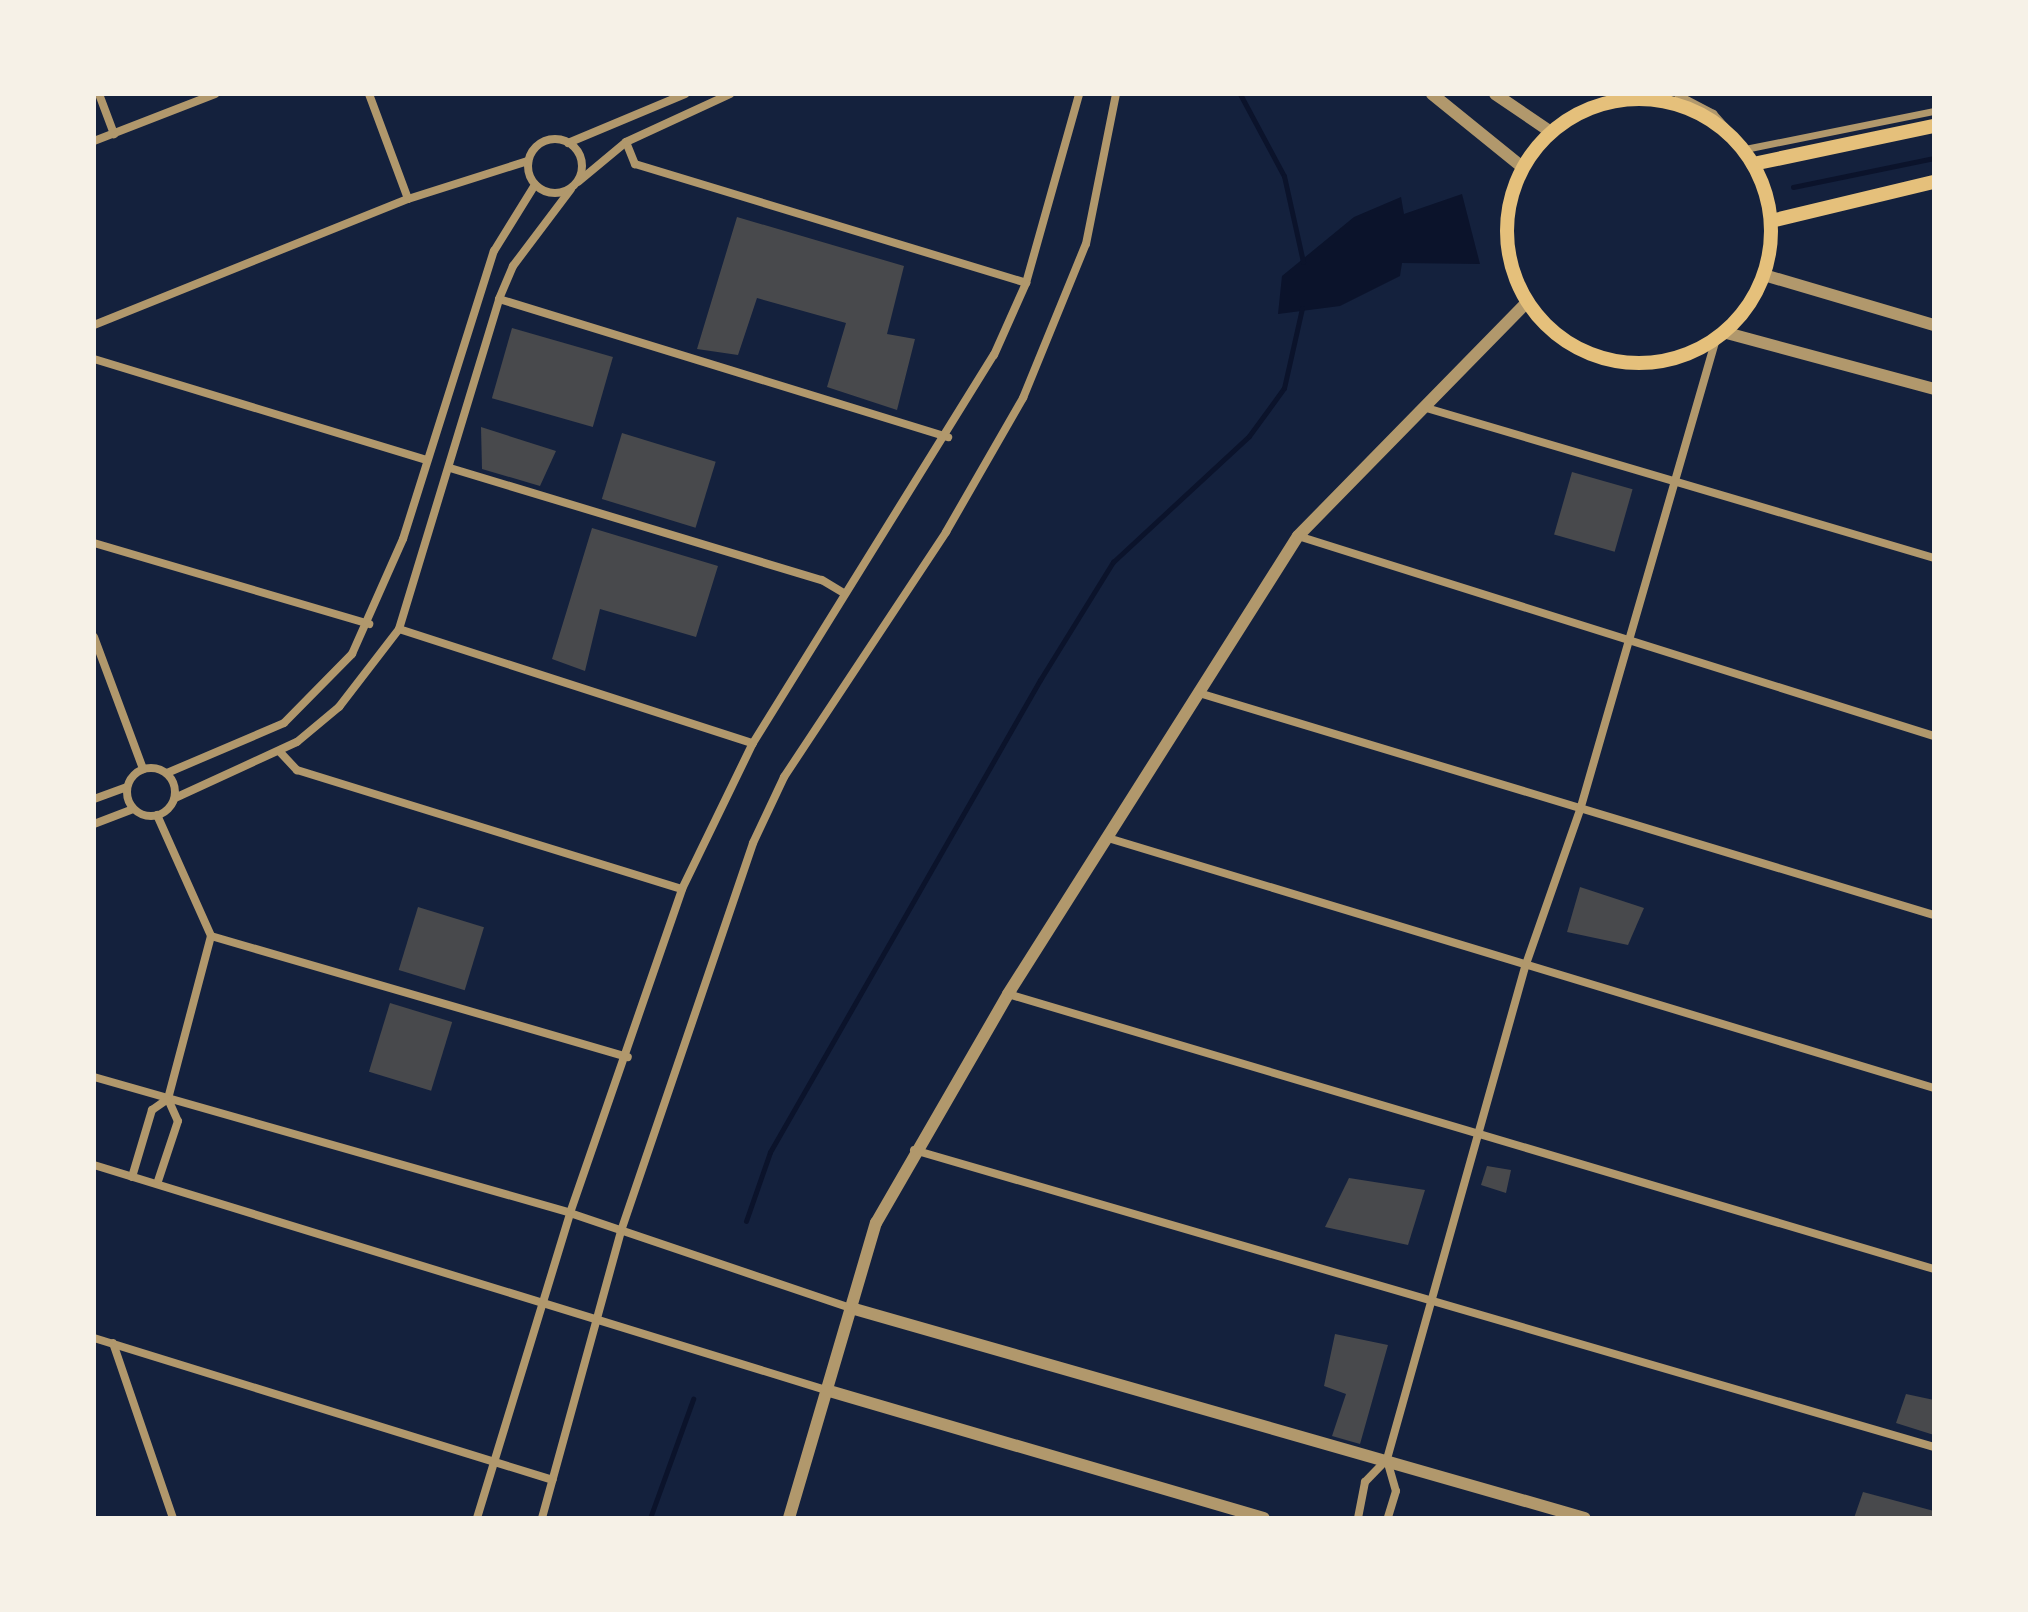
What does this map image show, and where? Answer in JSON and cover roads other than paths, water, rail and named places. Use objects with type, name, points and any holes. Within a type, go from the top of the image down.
[{"type":"main road","points":[[1664,94],[1677,99],[1733,138],[1753,164],[1771,221],[1764,275],[1720,334],[1675,357],[1608,359],[1576,347],[1527,302],[1507,252],[1508,208],[1522,167],[1551,132],[1620,96],[1677,99]]},
{"type":"main road","points":[[1753,164],[1934,126]]},
{"type":"main road","points":[[1771,221],[1934,182]]},
{"type":"street","points":[[99,94],[114,134]]},
{"type":"street","points":[[94,141],[215,94]]},
{"type":"street","points":[[369,94],[408,199]]},
{"type":"street","points":[[94,325],[408,199],[528,161],[546,141],[568,143],[685,94]]},
{"type":"street","points":[[157,815],[175,798],[280,752],[339,707],[399,629],[499,299],[513,266],[574,185],[626,142],[730,94]]},
{"type":"street","points":[[477,1518],[570,1213],[628,1057],[682,889],[753,743],[844,593],[948,437],[1026,283],[1079,94]]},
{"type":"street","points":[[542,1518],[621,1231],[716,936],[772,804],[876,628],[946,532],[1056,325],[1086,244],[1116,94]]},
{"type":"street","points":[[1432,94],[1522,167]]},
{"type":"street","points":[[1495,94],[1551,132]]},
{"type":"street","points":[[1677,99],[1713,113],[1745,149],[1934,111]]},
{"type":"street","points":[[626,142],[635,164],[1026,283]]},
{"type":"street","points":[[568,143],[582,163],[574,185]]},
{"type":"street","points":[[143,769],[167,773],[284,723],[324,689],[369,624],[427,460],[483,279],[535,185],[528,161]]},
{"type":"street","points":[[535,185],[552,193],[574,185]]},
{"type":"street","points":[[1764,275],[1934,325]]},
{"type":"street","points":[[499,299],[948,437]]},
{"type":"street","points":[[789,1518],[876,1223],[914,1150],[1008,994],[1298,536],[1527,302]]},
{"type":"street","points":[[1358,1518],[1365,1482],[1387,1459],[1525,967],[1580,810],[1671,479],[1720,334],[1934,389]]},
{"type":"street","points":[[94,359],[427,460]]},
{"type":"street","points":[[1422,407],[1934,558]]},
{"type":"street","points":[[450,468],[822,580],[844,593]]},
{"type":"street","points":[[1298,536],[1934,736]]},
{"type":"street","points":[[94,543],[369,624]]},
{"type":"street","points":[[399,629],[753,743]]},
{"type":"street","points":[[94,637],[143,769]]},
{"type":"street","points":[[1199,693],[1934,915]]},
{"type":"street","points":[[280,752],[297,770],[682,889]]},
{"type":"street","points":[[94,799],[127,787],[143,769]]},
{"type":"street","points":[[167,773],[175,798]]},
{"type":"street","points":[[127,787],[133,809]]},
{"type":"street","points":[[94,824],[133,809],[157,815]]},
{"type":"street","points":[[157,815],[211,936],[168,1099],[178,1121],[157,1184]]},
{"type":"street","points":[[1108,838],[1525,967],[1934,1088]]},
{"type":"street","points":[[211,936],[628,1057]]},
{"type":"street","points":[[1008,994],[1477,1130],[1934,1269]]},
{"type":"street","points":[[94,1077],[570,1213],[851,1308],[1585,1518]]},
{"type":"street","points":[[132,1177],[152,1110],[168,1099]]},
{"type":"street","points":[[914,1150],[1934,1447]]},
{"type":"street","points":[[94,1165],[597,1317],[826,1390],[1264,1518]]},
{"type":"street","points":[[94,1338],[553,1480]]},
{"type":"street","points":[[113,1343],[173,1518]]},
{"type":"street","points":[[1387,1459],[1396,1491],[1388,1518]]},
{"type":"water","points":[[1462,194],[1480,264],[1402,263],[1400,276],[1340,306],[1278,314],[1282,276],[1354,217],[1401,197],[1404,214]]},
{"type":"waterway","points":[[1240,94],[1284,176],[1303,262]]},
{"type":"waterway","points":[[1793,187],[1934,158]]},
{"type":"waterway","points":[[746,1221],[770,1152],[1040,680],[1113,562],[1249,436],[1284,388],[1302,308]]},
{"type":"waterway","points":[[650,1518],[693,1399]]}]
